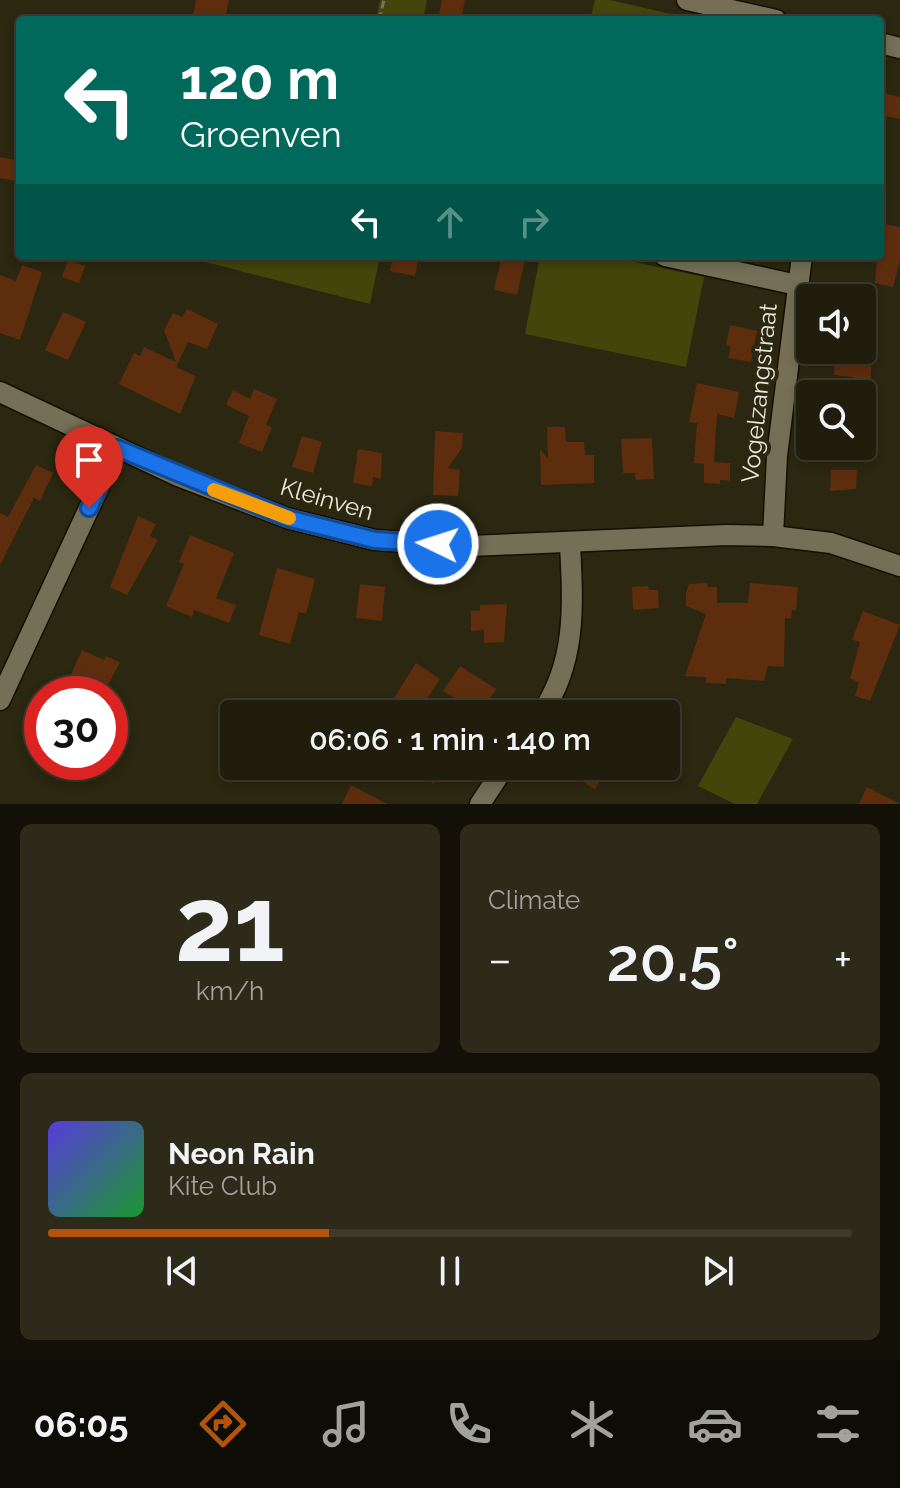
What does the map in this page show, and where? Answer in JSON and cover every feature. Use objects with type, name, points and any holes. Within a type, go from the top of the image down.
[{"type":"street","points":[[687,0],[758,16]]},
{"type":"street","points":[[683,260],[796,285]]},
{"type":"street","name":"Vogelzangstraat","points":[[797,284],[801,260]]},
{"type":"street","name":"Vogelzangstraat","points":[[773,536],[777,456],[796,294]]},
{"type":"street","name":"Kleinven","points":[[0,392],[117,448],[287,518],[375,540],[470,546],[727,535],[773,536],[831,543],[900,566]]},
{"type":"street","points":[[0,700],[117,448]]},
{"type":"street","points":[[548,700],[565,663],[573,624],[570,544]]},
{"type":"street","points":[[480,804],[496,780]]},
{"type":"shaded area","points":[[380,0],[427,0],[424,16],[377,16]]},
{"type":"shaded area","points":[[595,0],[610,0],[680,16],[591,16]]},
{"type":"shaded area","points":[[198,260],[379,260],[370,304]]},
{"type":"shaded area","points":[[539,260],[625,260],[704,277],[686,367],[525,334]]},
{"type":"shaded area","points":[[736,717],[793,739],[757,804],[735,804],[698,786]]},
{"type":"building","points":[[196,0],[229,0],[226,16],[193,15]]},
{"type":"building","points":[[442,0],[465,0],[462,16],[439,16]]},
{"type":"building","points":[[884,93],[900,97],[900,119],[884,116]]},
{"type":"building","points":[[0,157],[16,160],[16,181],[0,178]]},
{"type":"building","points":[[884,224],[900,227],[900,261],[893,287],[875,283],[877,260],[884,260]]},
{"type":"building","points":[[68,260],[85,266],[79,283],[62,277]]},
{"type":"building","points":[[392,260],[418,260],[415,276],[390,271]]},
{"type":"building","points":[[501,260],[525,260],[517,295],[494,290]]},
{"type":"building","points":[[22,265],[42,272],[20,340],[0,333],[0,275],[16,281]]},
{"type":"building","points":[[187,309],[218,324],[207,349],[188,342],[176,367],[196,376],[180,414],[119,384],[134,353],[140,356],[144,347],[176,362],[164,330],[173,313],[182,317]]},
{"type":"building","points":[[63,312],[86,322],[68,360],[45,350]]},
{"type":"building","points":[[730,325],[757,331],[751,362],[728,358],[731,347],[726,345]]},
{"type":"building","points":[[835,364],[871,364],[871,380],[853,380],[853,377],[834,375]]},
{"type":"building","points":[[697,383],[739,392],[734,418],[717,414],[714,462],[730,463],[730,481],[720,480],[720,484],[704,483],[704,464],[694,463],[697,423],[689,422]]},
{"type":"building","points":[[254,389],[277,399],[266,425],[272,427],[262,452],[239,443],[249,416],[226,405],[233,390],[250,399]]},
{"type":"building","points":[[547,427],[565,427],[566,442],[584,442],[585,455],[594,455],[594,483],[541,485],[540,449],[548,459]]},
{"type":"building","points":[[435,431],[463,433],[462,448],[448,468],[460,470],[458,496],[433,495]]},
{"type":"building","points":[[302,436],[322,442],[313,473],[292,467]]},
{"type":"building","points":[[652,438],[654,479],[636,480],[635,473],[623,473],[621,439]]},
{"type":"building","points":[[358,449],[382,453],[381,479],[373,477],[372,486],[353,483]]},
{"type":"building","points":[[36,465],[53,473],[40,501],[34,498],[0,565],[0,513],[8,517]]},
{"type":"building","points":[[831,470],[857,470],[856,489],[830,491]]},
{"type":"building","points":[[138,516],[156,524],[150,536],[158,540],[127,595],[110,587]]},
{"type":"building","points":[[190,535],[234,553],[216,598],[236,605],[229,623],[194,610],[192,617],[166,606],[184,564],[179,562]]},
{"type":"building","points":[[277,568],[315,579],[306,614],[299,612],[290,644],[259,635]]},
{"type":"building","points":[[707,583],[708,587],[717,587],[717,603],[748,603],[750,583],[798,587],[796,610],[792,610],[791,619],[785,618],[784,667],[768,666],[764,681],[726,678],[726,684],[706,683],[706,677],[685,676],[706,614],[686,606],[686,593],[689,584]]},
{"type":"building","points":[[360,584],[385,587],[382,621],[356,618]]},
{"type":"building","points":[[648,586],[649,590],[658,590],[659,608],[633,610],[632,587]]},
{"type":"building","points":[[507,604],[504,642],[484,643],[484,630],[471,631],[471,611],[480,611],[480,605]]},
{"type":"building","points":[[863,611],[900,625],[870,701],[855,696],[859,683],[850,678],[860,642],[852,640]]},
{"type":"building","points":[[82,650],[104,660],[106,656],[120,662],[113,676],[70,676]]},
{"type":"building","points":[[416,663],[440,679],[426,700],[393,700]]},
{"type":"building","points":[[460,666],[496,689],[489,700],[457,700],[443,691]]},
{"type":"building","points":[[579,780],[600,780],[595,789]]},
{"type":"building","points":[[351,785],[387,804],[342,804]]},
{"type":"building","points":[[867,787],[900,804],[859,804]]},
{"type":"slow traffic","points":[[214,490],[289,518]]},
{"type":"route","points":[[89,508],[117,448],[178,476],[287,518],[375,540],[438,544]]}]
